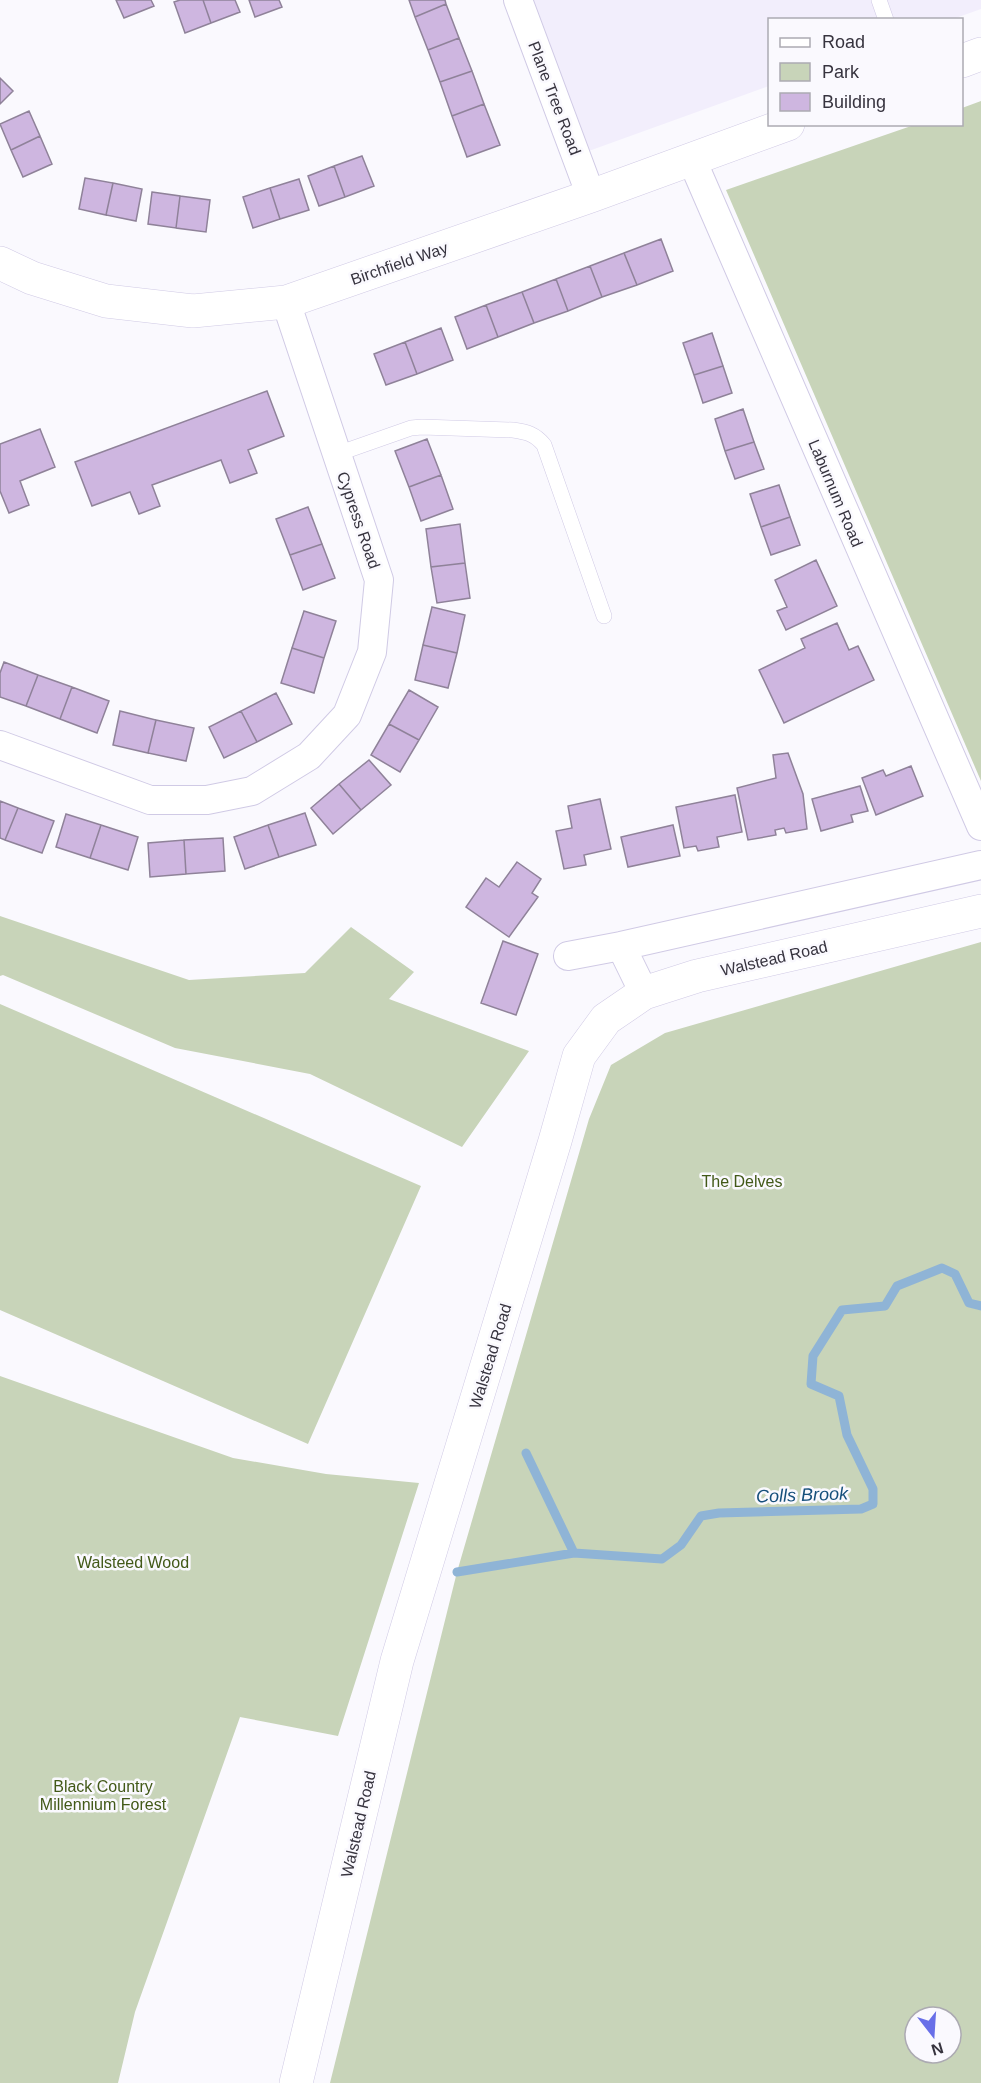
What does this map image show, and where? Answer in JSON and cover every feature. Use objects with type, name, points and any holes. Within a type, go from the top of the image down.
[{"type":"street","name":"Plane Tree Road","points":[[518,0],[591,196]]},
{"type":"street","points":[[963,61],[981,54]]},
{"type":"street","name":"Birchfield Way","points":[[0,263],[32,278],[106,301],[193,311],[285,302],[591,196],[783,126]]},
{"type":"street","name":"Laburnum Road","points":[[692,160],[981,826]]},
{"type":"street","name":"Cypress Road","points":[[0,745],[150,800],[207,800],[252,791],[309,756],[348,716],[372,652],[379,580],[285,302]]},
{"type":"street","points":[[568,956],[981,865]]},
{"type":"street","name":"Walstead Road","points":[[296,2083],[397,1661],[579,1056],[606,1019],[644,993],[697,976],[981,911]]},
{"type":"street","points":[[621,946],[644,993]]},
{"type":"lane","points":[[879,0],[885,18]]},
{"type":"lane","points":[[337,454],[411,428],[422,427],[513,430],[537,436],[544,445],[604,616]]},
{"type":"shaded area","points":[[531,0],[981,0],[981,9],[956,18],[768,18],[768,86],[586,152]]},
{"type":"green space","points":[[981,101],[981,781],[726,190],[911,126],[963,126],[963,108]]},
{"type":"green space","points":[[0,916],[189,980],[305,973],[351,927],[414,972],[389,999],[529,1051],[462,1147],[310,1074],[175,1048],[3,975],[0,976]]},
{"type":"green space","name":"The Delves","points":[[981,942],[981,2083],[330,2083],[457,1572],[589,1119],[611,1065],[665,1033]]},
{"type":"green space","points":[[0,1004],[421,1186],[308,1444],[0,1310]]},
{"type":"green space","points":[[0,1376],[233,1458],[326,1474],[419,1483],[338,1736],[240,1717],[135,2012],[118,2083],[0,2083]]},
{"type":"building","points":[[116,0],[151,0],[154,6],[124,18]]},
{"type":"building","points":[[203,0],[211,23],[185,33],[174,2]]},
{"type":"building","points":[[203,0],[235,0],[240,12],[211,23]]},
{"type":"building","points":[[249,0],[279,0],[282,7],[255,17]]},
{"type":"building","points":[[409,0],[445,0],[446,4],[415,17]]},
{"type":"building","points":[[446,4],[459,38],[428,50],[415,17]]},
{"type":"building","points":[[459,38],[472,71],[440,82],[428,50]]},
{"type":"building","points":[[472,71],[484,104],[452,116],[440,82]]},
{"type":"building","points":[[0,78],[13,91],[0,104]]},
{"type":"building","points":[[484,104],[500,145],[467,157],[452,116]]},
{"type":"building","points":[[29,111],[40,136],[11,150],[0,124]]},
{"type":"building","points":[[40,136],[52,164],[23,177],[11,150]]},
{"type":"building","points":[[362,156],[374,186],[345,197],[334,166]]},
{"type":"building","points":[[334,166],[345,197],[319,206],[308,176]]},
{"type":"building","points":[[85,178],[113,183],[106,215],[79,209]]},
{"type":"building","points":[[299,179],[309,210],[280,219],[270,188]]},
{"type":"building","points":[[113,183],[142,189],[136,221],[106,215]]},
{"type":"building","points":[[270,188],[280,219],[253,228],[243,197]]},
{"type":"building","points":[[152,192],[180,196],[176,228],[148,224]]},
{"type":"building","points":[[180,196],[210,200],[206,232],[176,228]]},
{"type":"building","points":[[661,239],[673,271],[637,285],[624,253]]},
{"type":"building","points":[[624,253],[637,285],[602,297],[590,266]]},
{"type":"building","points":[[590,266],[602,297],[568,311],[556,279]]},
{"type":"building","points":[[556,279],[568,311],[534,323],[522,292]]},
{"type":"building","points":[[522,292],[534,323],[498,337],[486,305]]},
{"type":"building","points":[[486,305],[498,337],[467,349],[455,317]]},
{"type":"building","points":[[441,328],[453,360],[417,374],[405,342]]},
{"type":"building","points":[[712,333],[723,366],[694,375],[683,343]]},
{"type":"building","points":[[405,342],[417,374],[386,385],[374,354]]},
{"type":"building","points":[[723,366],[732,393],[703,403],[694,375]]},
{"type":"building","points":[[267,391],[284,436],[248,450],[257,473],[230,483],[221,460],[152,485],[160,506],[139,514],[130,492],[92,506],[75,462]]},
{"type":"building","points":[[743,409],[754,442],[725,451],[715,419]]},
{"type":"building","points":[[40,429],[55,467],[20,481],[29,505],[9,513],[0,491],[0,444]]},
{"type":"building","points":[[427,439],[441,475],[409,487],[395,451]]},
{"type":"building","points":[[754,442],[764,469],[735,479],[725,451]]},
{"type":"building","points":[[441,475],[453,509],[421,521],[409,487]]},
{"type":"building","points":[[779,485],[790,517],[761,527],[750,494]]},
{"type":"building","points":[[308,507],[322,544],[290,555],[276,519]]},
{"type":"building","points":[[790,517],[800,545],[771,555],[761,527]]},
{"type":"building","points":[[460,524],[465,563],[431,567],[426,529]]},
{"type":"building","points":[[322,544],[335,578],[303,590],[290,555]]},
{"type":"building","points":[[816,560],[837,606],[786,630],[777,611],[787,607],[775,580]]},
{"type":"building","points":[[465,563],[470,598],[437,603],[431,567]]},
{"type":"building","points":[[432,607],[465,615],[457,653],[423,645]]},
{"type":"building","points":[[304,611],[336,621],[324,658],[292,648]]},
{"type":"building","points":[[837,623],[849,650],[858,646],[874,680],[784,723],[759,670],[805,648],[801,639]]},
{"type":"building","points":[[423,645],[457,653],[448,688],[415,680]]},
{"type":"building","points":[[292,648],[324,658],[314,693],[281,683]]},
{"type":"building","points":[[4,662],[38,675],[26,706],[0,697],[0,673]]},
{"type":"building","points":[[38,675],[72,687],[60,719],[26,706]]},
{"type":"building","points":[[72,687],[109,701],[97,733],[60,719]]},
{"type":"building","points":[[409,690],[438,707],[419,740],[389,724]]},
{"type":"building","points":[[276,693],[292,724],[257,742],[241,711]]},
{"type":"building","points":[[120,711],[156,720],[148,753],[113,745]]},
{"type":"building","points":[[241,711],[257,742],[224,758],[209,727]]},
{"type":"building","points":[[156,720],[194,728],[186,761],[148,753]]},
{"type":"building","points":[[389,724],[419,740],[400,772],[371,755]]},
{"type":"building","points":[[788,753],[803,794],[807,829],[786,833],[784,828],[775,830],[776,835],[748,840],[737,788],[776,778],[773,755]]},
{"type":"building","points":[[369,760],[391,785],[361,810],[339,784]]},
{"type":"building","points":[[911,766],[923,796],[876,815],[862,778],[883,770],[886,776]]},
{"type":"building","points":[[339,784],[361,810],[333,834],[311,808]]},
{"type":"building","points":[[860,786],[868,811],[851,815],[853,822],[821,831],[812,799]]},
{"type":"building","points":[[735,795],[742,832],[717,837],[719,847],[698,851],[696,846],[684,848],[676,807]]},
{"type":"building","points":[[600,799],[611,849],[584,855],[586,865],[564,869],[556,831],[572,828],[568,806]]},
{"type":"building","points":[[0,801],[18,808],[5,840],[0,838]]},
{"type":"building","points":[[18,808],[54,821],[42,853],[5,840]]},
{"type":"building","points":[[305,813],[316,845],[279,857],[268,825]]},
{"type":"building","points":[[66,814],[101,825],[90,858],[56,847]]},
{"type":"building","points":[[101,825],[138,837],[128,870],[90,858]]},
{"type":"building","points":[[268,825],[279,857],[245,869],[234,837]]},
{"type":"building","points":[[673,825],[680,856],[628,867],[621,837]]},
{"type":"building","points":[[223,838],[225,871],[186,874],[184,840]]},
{"type":"building","points":[[184,840],[186,874],[150,877],[148,843]]},
{"type":"building","points":[[517,862],[541,879],[532,893],[538,897],[509,937],[466,907],[486,878],[499,887]]},
{"type":"building","points":[[503,941],[538,954],[516,1015],[481,1003]]},
{"type":"waterway","name":"Colls Brook","points":[[457,1572],[574,1553],[662,1559],[681,1545],[701,1516],[719,1513],[861,1509],[873,1504],[873,1489],[847,1435],[839,1396],[811,1384],[813,1356],[842,1310],[885,1306],[897,1286],[942,1268],[955,1274],[969,1303],[981,1306]]},
{"type":"waterway","points":[[526,1453],[574,1553]]},
{"type":"park label","name":"Walsteed Wood","points":[[133,1562]]},
{"type":"park label","name":"Black Country Millennium Forest","points":[[103,1795]]}]
